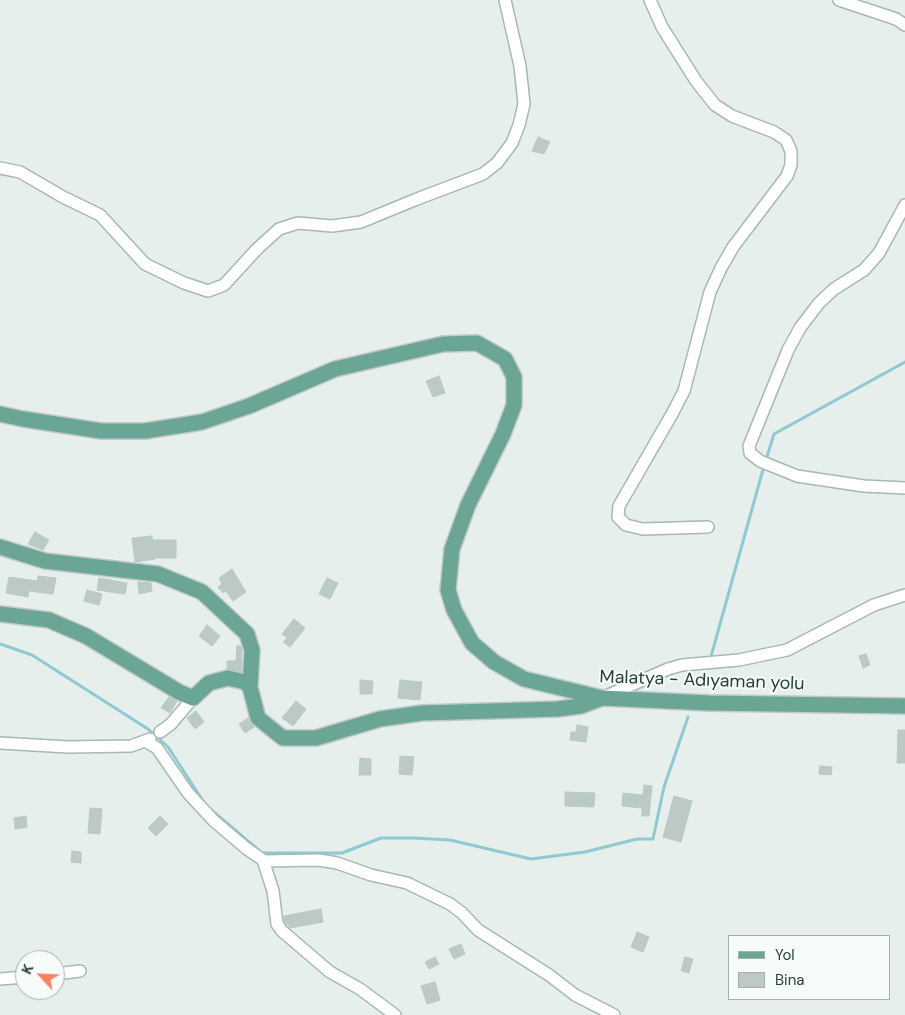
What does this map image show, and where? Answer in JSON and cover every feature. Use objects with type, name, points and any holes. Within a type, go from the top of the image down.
[{"type":"main road","name":"Malatya - Adıyaman yolu","points":[[0,414],[101,431],[145,432],[202,422],[249,406],[335,369],[443,344],[477,343],[505,359],[514,377],[514,405],[503,434],[468,505],[452,549],[448,590],[454,610],[472,643],[494,662],[524,679],[602,698],[709,703],[905,706]]},
{"type":"main road","points":[[0,547],[44,561],[158,574],[202,592],[247,634],[252,650],[250,687],[258,718],[283,738],[316,738],[380,719],[422,713],[558,709],[581,706],[602,698]]},
{"type":"main road","points":[[0,614],[49,620],[86,636],[179,692],[193,698],[209,683],[228,678],[245,682],[250,687]]},
{"type":"street","points":[[0,168],[20,172],[100,215],[145,264],[184,283],[208,291],[224,285],[278,229],[298,223],[332,226],[361,222],[483,174],[497,163],[512,143],[524,104],[520,66],[505,0]]},
{"type":"street","points":[[650,0],[662,27],[696,81],[715,105],[732,116],[774,132],[786,140],[791,151],[792,165],[787,176],[733,247],[721,268],[710,292],[684,391],[618,506],[618,517],[626,525],[643,529],[708,527]]},
{"type":"street","points":[[839,0],[896,19],[905,25]]},
{"type":"street","points":[[905,205],[879,253],[864,270],[826,296],[800,328],[788,350],[749,446],[750,453],[760,461],[797,476],[864,486],[905,488]]},
{"type":"street","points":[[602,698],[668,668],[739,660],[787,650],[874,605],[905,595]]},
{"type":"street","points":[[0,743],[68,747],[131,746],[152,737],[170,724],[193,698]]},
{"type":"street","points":[[152,737],[157,748],[188,793],[214,821],[264,861],[273,891],[277,924],[282,931],[330,972],[360,989],[395,1015]]},
{"type":"street","points":[[264,861],[320,860],[407,883],[450,904],[462,913],[478,930],[549,974],[575,995],[614,1015]]},
{"type":"street","points":[[65,973],[80,971]]},
{"type":"street","points":[[0,979],[15,978]]},
{"type":"building","points":[[538,137],[550,142],[544,154],[532,151]]},
{"type":"building","points":[[439,376],[445,393],[433,397],[426,381]]},
{"type":"building","points":[[35,532],[49,540],[43,550],[28,544]]},
{"type":"building","points":[[152,536],[152,540],[176,540],[176,558],[155,558],[135,562],[132,538]]},
{"type":"building","points":[[232,569],[246,592],[233,601],[226,591],[223,593],[218,587],[222,584],[219,578]]},
{"type":"building","points":[[38,576],[56,578],[53,594],[29,591],[28,597],[6,593],[9,577],[37,581]]},
{"type":"building","points":[[99,578],[127,583],[125,594],[97,590]]},
{"type":"building","points":[[327,578],[338,583],[330,599],[319,594]]},
{"type":"building","points":[[138,582],[151,583],[152,591],[139,594]]},
{"type":"building","points":[[87,590],[102,594],[99,605],[84,601]]},
{"type":"building","points":[[294,619],[305,628],[290,647],[283,642],[287,638],[282,634]]},
{"type":"building","points":[[207,625],[220,636],[212,646],[199,636]]},
{"type":"building","points":[[237,646],[241,646],[242,650],[241,672],[227,669],[227,661],[236,661]]},
{"type":"building","points":[[866,654],[870,665],[863,668],[859,656]]},
{"type":"building","points":[[360,680],[373,681],[372,694],[360,694]]},
{"type":"building","points":[[400,680],[422,682],[420,700],[398,698]]},
{"type":"building","points":[[169,697],[177,701],[170,713],[161,708]]},
{"type":"building","points":[[296,701],[306,709],[293,726],[282,718]]},
{"type":"building","points":[[196,711],[204,722],[195,729],[187,718]]},
{"type":"building","points":[[248,718],[254,727],[245,733],[239,724]]},
{"type":"building","points":[[577,725],[588,727],[586,742],[570,740],[571,732],[576,732]]},
{"type":"building","points":[[898,730],[905,730],[905,763],[897,763]]},
{"type":"building","points":[[400,756],[414,757],[412,775],[399,774]]},
{"type":"building","points":[[360,758],[371,759],[371,775],[359,775]]},
{"type":"building","points":[[820,766],[832,767],[831,775],[819,774]]},
{"type":"building","points":[[644,785],[652,786],[649,816],[642,816],[642,808],[622,806],[623,793],[643,795]]},
{"type":"building","points":[[565,792],[595,793],[594,807],[565,806]]},
{"type":"building","points":[[674,796],[692,801],[681,842],[663,837]]},
{"type":"building","points":[[90,808],[102,809],[100,834],[88,833]]},
{"type":"building","points":[[26,816],[27,827],[15,829],[14,818]]},
{"type":"building","points":[[160,816],[168,824],[156,836],[148,828]]},
{"type":"building","points":[[72,851],[81,852],[81,863],[71,862]]},
{"type":"building","points":[[321,909],[323,922],[290,928],[284,921],[284,916]]},
{"type":"building","points":[[637,932],[649,937],[643,952],[631,947]]},
{"type":"building","points":[[461,944],[465,954],[454,959],[449,949]]},
{"type":"building","points":[[435,957],[439,964],[429,969],[425,962]]},
{"type":"building","points":[[685,957],[693,959],[689,973],[681,971]]},
{"type":"building","points":[[435,982],[440,1000],[427,1004],[421,986]]},
{"type":"waterway","points":[[766,460],[774,434],[905,362]]},
{"type":"waterway","points":[[710,660],[764,466]]},
{"type":"waterway","points":[[0,644],[32,655],[148,729],[168,747],[203,801]]},
{"type":"waterway","points":[[209,808],[262,853],[342,853],[381,838],[450,840],[531,859],[585,852],[637,839],[653,839],[664,787],[688,717]]}]
